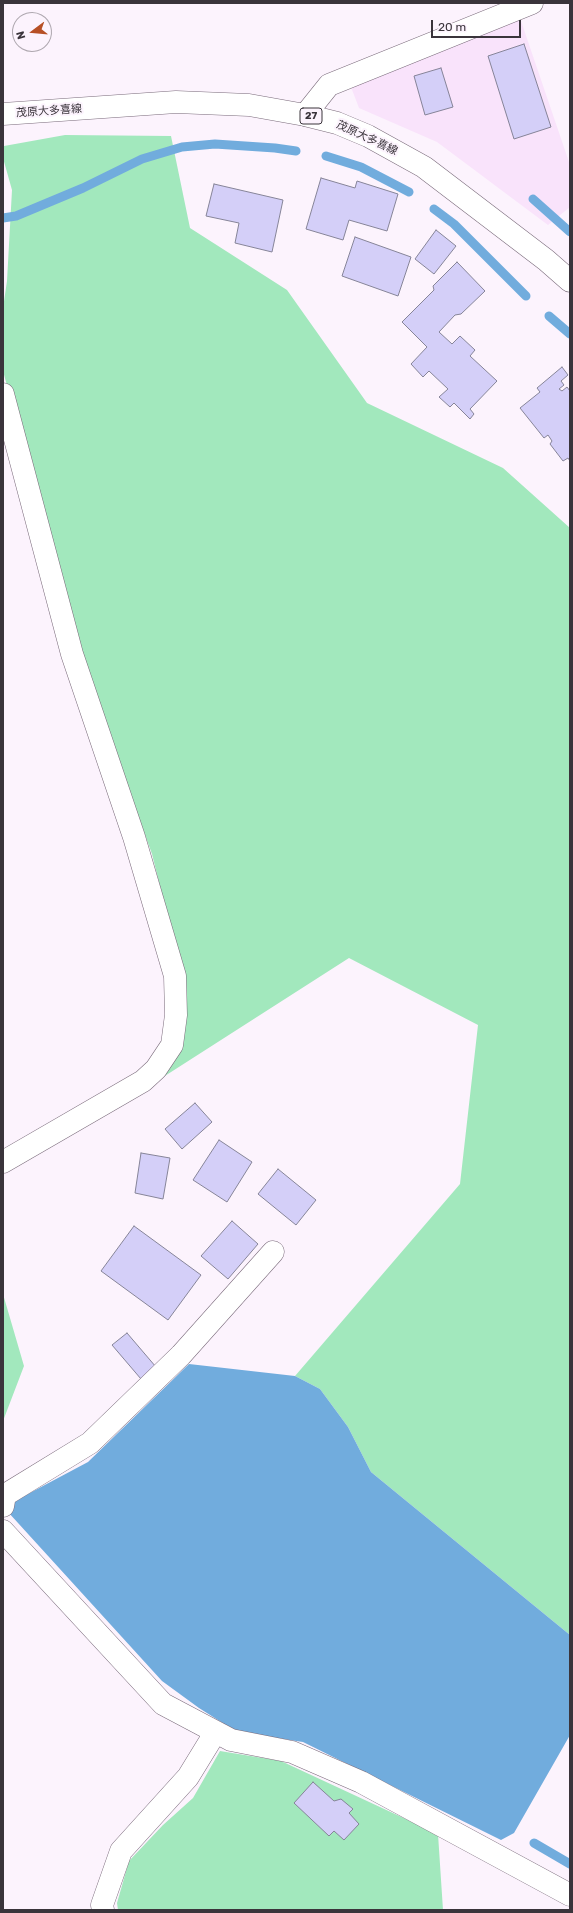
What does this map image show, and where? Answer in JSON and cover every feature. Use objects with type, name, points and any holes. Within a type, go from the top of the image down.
[{"type":"street","points":[[305,115],[329,84],[532,3]]},
{"type":"street","name":"茂原大多喜線","points":[[3,114],[176,102],[249,105],[305,115],[337,123],[368,136],[424,167],[546,260],[570,281]]},
{"type":"street","points":[[3,394],[72,654],[134,837],[175,976],[176,1016],[172,1045],[156,1069],[143,1081],[3,1162]]},
{"type":"street","points":[[3,1506],[5,1496],[90,1443],[181,1355],[273,1252]]},
{"type":"street","points":[[3,1530],[163,1704],[215,1733],[231,1740],[292,1752],[361,1782],[570,1895]]},
{"type":"street","points":[[103,1910],[102,1905],[121,1851],[188,1777],[215,1733]]},
{"type":"shaded area","points":[[519,15],[570,165],[570,207],[548,225],[437,142],[359,108],[351,87]]},
{"type":"green space","points":[[65,135],[171,136],[190,228],[287,290],[367,403],[503,468],[570,528],[570,1635],[371,1472],[348,1427],[320,1389],[295,1376],[460,1184],[478,1025],[349,958],[157,1081],[180,1044],[172,935],[152,854],[84,667],[3,371],[3,308],[7,281],[12,190],[3,158],[4,146]]},
{"type":"green space","points":[[3,1294],[24,1366],[3,1421]]},
{"type":"green space","points":[[220,1751],[281,1761],[438,1834],[443,1910],[118,1910],[117,1903],[129,1861],[163,1825],[193,1798]]},
{"type":"water","points":[[189,1364],[295,1376],[320,1389],[348,1427],[371,1472],[570,1635],[570,1735],[514,1833],[501,1840],[303,1742],[237,1732],[199,1708],[162,1681],[8,1512],[11,1503],[88,1462]]},
{"type":"building","points":[[524,44],[551,127],[514,139],[488,56]]},
{"type":"building","points":[[441,68],[453,107],[425,115],[414,76]]},
{"type":"building","points":[[321,178],[355,188],[357,181],[398,194],[387,231],[349,220],[343,240],[306,229]]},
{"type":"building","points":[[214,184],[283,200],[272,252],[235,243],[239,223],[206,216]]},
{"type":"building","points":[[436,230],[456,246],[434,274],[415,259]]},
{"type":"building","points":[[355,237],[411,257],[398,296],[342,276]]},
{"type":"building","points":[[457,262],[485,291],[461,314],[455,315],[439,332],[452,344],[460,336],[475,350],[470,356],[497,381],[470,409],[474,414],[470,419],[454,403],[450,407],[439,397],[448,389],[429,371],[423,377],[411,364],[427,347],[402,322],[434,290],[433,286]]},
{"type":"building","points":[[562,367],[568,375],[561,381],[564,385],[559,389],[562,391],[567,387],[570,391],[570,461],[568,458],[563,461],[550,444],[552,441],[548,435],[544,438],[520,408],[540,392],[537,388]]},
{"type":"building","points":[[195,1103],[212,1122],[182,1149],[165,1129]]},
{"type":"building","points":[[219,1140],[252,1162],[227,1202],[193,1180]]},
{"type":"building","points":[[141,1153],[170,1158],[163,1199],[135,1193]]},
{"type":"building","points":[[278,1169],[316,1200],[296,1225],[258,1194]]},
{"type":"building","points":[[232,1221],[258,1244],[228,1279],[201,1256]]},
{"type":"building","points":[[134,1226],[201,1275],[168,1320],[101,1271]]},
{"type":"building","points":[[127,1333],[156,1367],[141,1379],[112,1345]]},
{"type":"building","points":[[313,1782],[334,1801],[341,1799],[353,1809],[349,1813],[359,1824],[344,1840],[334,1831],[329,1836],[294,1803]]},
{"type":"waterway","points":[[3,218],[16,216],[83,188],[142,159],[182,147],[215,144],[296,151]]},
{"type":"waterway","points":[[326,156],[361,167],[409,192]]},
{"type":"waterway","points":[[533,199],[570,232]]},
{"type":"waterway","points":[[434,209],[454,224],[526,296]]},
{"type":"waterway","points":[[549,316],[570,334]]},
{"type":"waterway","points":[[534,1843],[570,1864]]}]
